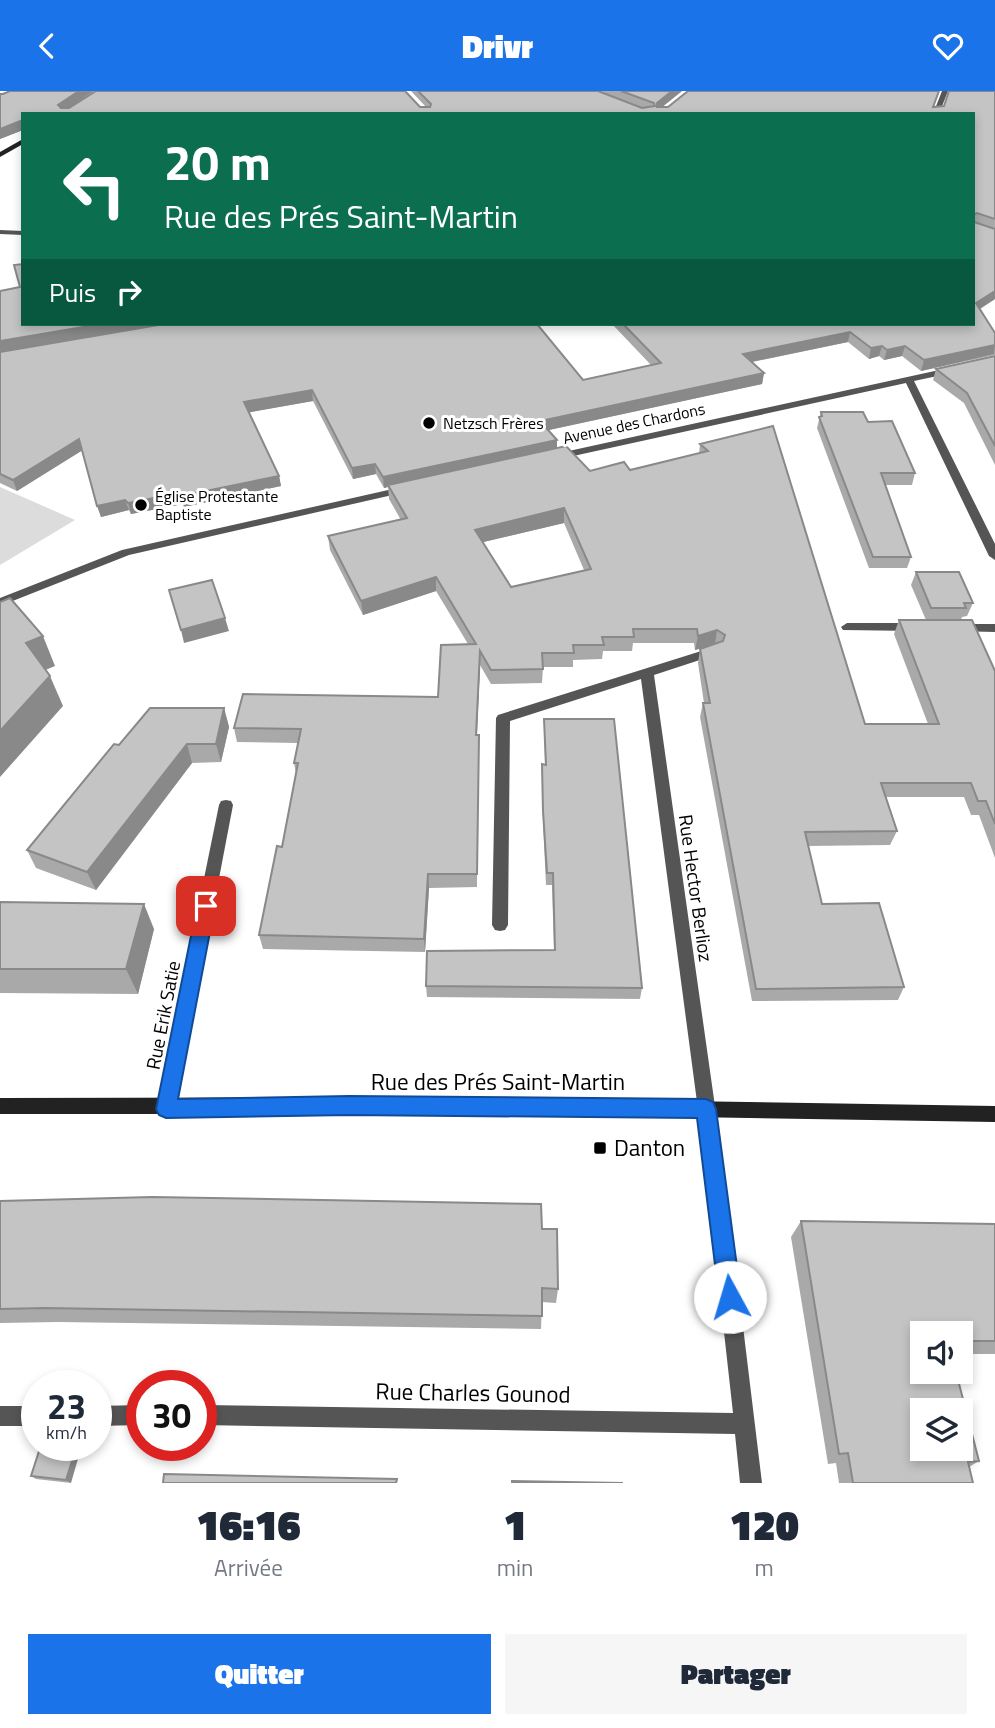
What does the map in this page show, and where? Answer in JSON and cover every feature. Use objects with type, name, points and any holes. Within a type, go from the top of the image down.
[{"type":"street","points":[[937,112],[945,91]]},
{"type":"street","points":[[0,155],[21,142]]},
{"type":"street","points":[[0,232],[21,233]]},
{"type":"street","name":"Avenue des Chardons","points":[[541,460],[970,366]]},
{"type":"street","points":[[909,380],[995,556]]},
{"type":"street","points":[[0,602],[127,552],[419,487]]},
{"type":"street","points":[[847,627],[995,628]]},
{"type":"street","points":[[500,925],[503,718],[714,651]]},
{"type":"street","name":"Rue Hector Berlioz","points":[[647,672],[706,1109],[751,1483]]},
{"type":"street","name":"Rue Erik Satie","points":[[166,1109],[226,805]]},
{"type":"street","name":"Rue des Prés Saint-Martin","points":[[0,1106],[166,1109],[349,1105],[995,1114]]},
{"type":"street","name":"Rue Charles Gounod","points":[[217,1415],[744,1424]]},
{"type":"street","points":[[0,1416],[21,1416]]},
{"type":"shaded area","points":[[0,487],[75,520],[0,565]]},
{"type":"building","points":[[10,91],[79,91],[58,105],[61,108],[69,108],[96,91],[405,91],[420,107],[430,107],[431,104],[418,91],[598,91],[642,108],[655,106],[654,103],[621,91],[672,91],[657,103],[657,107],[668,107],[688,91],[939,91],[933,107],[944,106],[949,91],[995,91],[995,219],[975,214],[975,112],[21,112],[21,121],[0,129],[0,94]]},
{"type":"building","points":[[975,222],[995,229],[995,291],[976,303],[995,333],[995,345],[924,360],[905,346],[887,350],[882,346],[871,348],[850,332],[743,354],[764,373],[540,421],[557,440],[383,477],[375,464],[352,468],[312,390],[244,402],[279,476],[181,496],[180,493],[97,506],[79,439],[13,480],[0,474],[0,352],[152,326],[539,326],[583,380],[661,363],[625,326],[975,326]]},
{"type":"building","points":[[21,264],[21,326],[89,326],[0,341],[0,291],[20,287],[14,265]]},
{"type":"building","points":[[995,356],[995,446],[967,393],[936,369]]},
{"type":"building","points":[[821,412],[863,412],[868,422],[892,421],[915,473],[881,473],[911,557],[873,557],[819,417],[822,416]]},
{"type":"building","points":[[773,426],[865,724],[939,724],[899,620],[972,620],[995,671],[995,824],[986,801],[978,801],[971,783],[881,783],[897,831],[805,832],[822,904],[879,903],[904,987],[756,989],[703,703],[710,703],[700,649],[723,641],[725,635],[717,630],[698,636],[697,629],[633,629],[634,637],[602,637],[604,645],[573,645],[574,653],[542,653],[543,669],[491,670],[480,651],[476,735],[479,735],[477,874],[428,874],[424,939],[259,935],[277,846],[282,847],[298,763],[294,763],[301,729],[234,728],[243,694],[438,697],[441,645],[476,644],[436,577],[361,601],[328,536],[407,518],[388,485],[566,446],[590,471],[624,462],[630,470],[708,451],[700,444]],"holes":[[[564,508],[591,569],[511,587],[475,530]]]},
{"type":"building","points":[[916,572],[959,572],[973,603],[964,603],[966,608],[931,608]]},
{"type":"building","points":[[212,580],[225,618],[181,630],[169,590]]},
{"type":"building","points":[[10,598],[43,636],[26,643],[50,676],[0,731],[0,602]]},
{"type":"building","points":[[150,708],[224,708],[216,744],[187,744],[87,872],[27,850],[114,744],[119,745]]},
{"type":"building","points":[[544,719],[614,719],[642,988],[426,986],[427,951],[555,950],[553,873],[547,873],[543,811],[542,764],[546,765]]},
{"type":"building","points":[[0,902],[144,904],[126,969],[0,969]]},
{"type":"building","points":[[152,1197],[541,1204],[542,1229],[557,1229],[558,1289],[542,1288],[542,1316],[0,1309],[0,1201]]},
{"type":"building","points":[[801,1221],[995,1224],[995,1341],[973,1341],[973,1321],[910,1321],[910,1384],[959,1384],[963,1398],[910,1398],[910,1461],[973,1461],[973,1438],[979,1461],[968,1462],[973,1483],[853,1483],[848,1453],[839,1454]]},
{"type":"building","points":[[36,1461],[72,1461],[66,1480],[31,1476]]},
{"type":"building","points":[[164,1474],[397,1479],[396,1483],[163,1483]]},
{"type":"building","points":[[512,1481],[623,1483],[512,1483]]},
{"type":"place","name":"Netzsch Frères","points":[[429,423]]},
{"type":"place","name":"Église Protestante Baptiste","points":[[141,505]]},
{"type":"place","name":"Danton","points":[[600,1148]]},
{"type":"route","points":[[206,906],[166,1109],[349,1105],[706,1109],[730,1297]]}]
